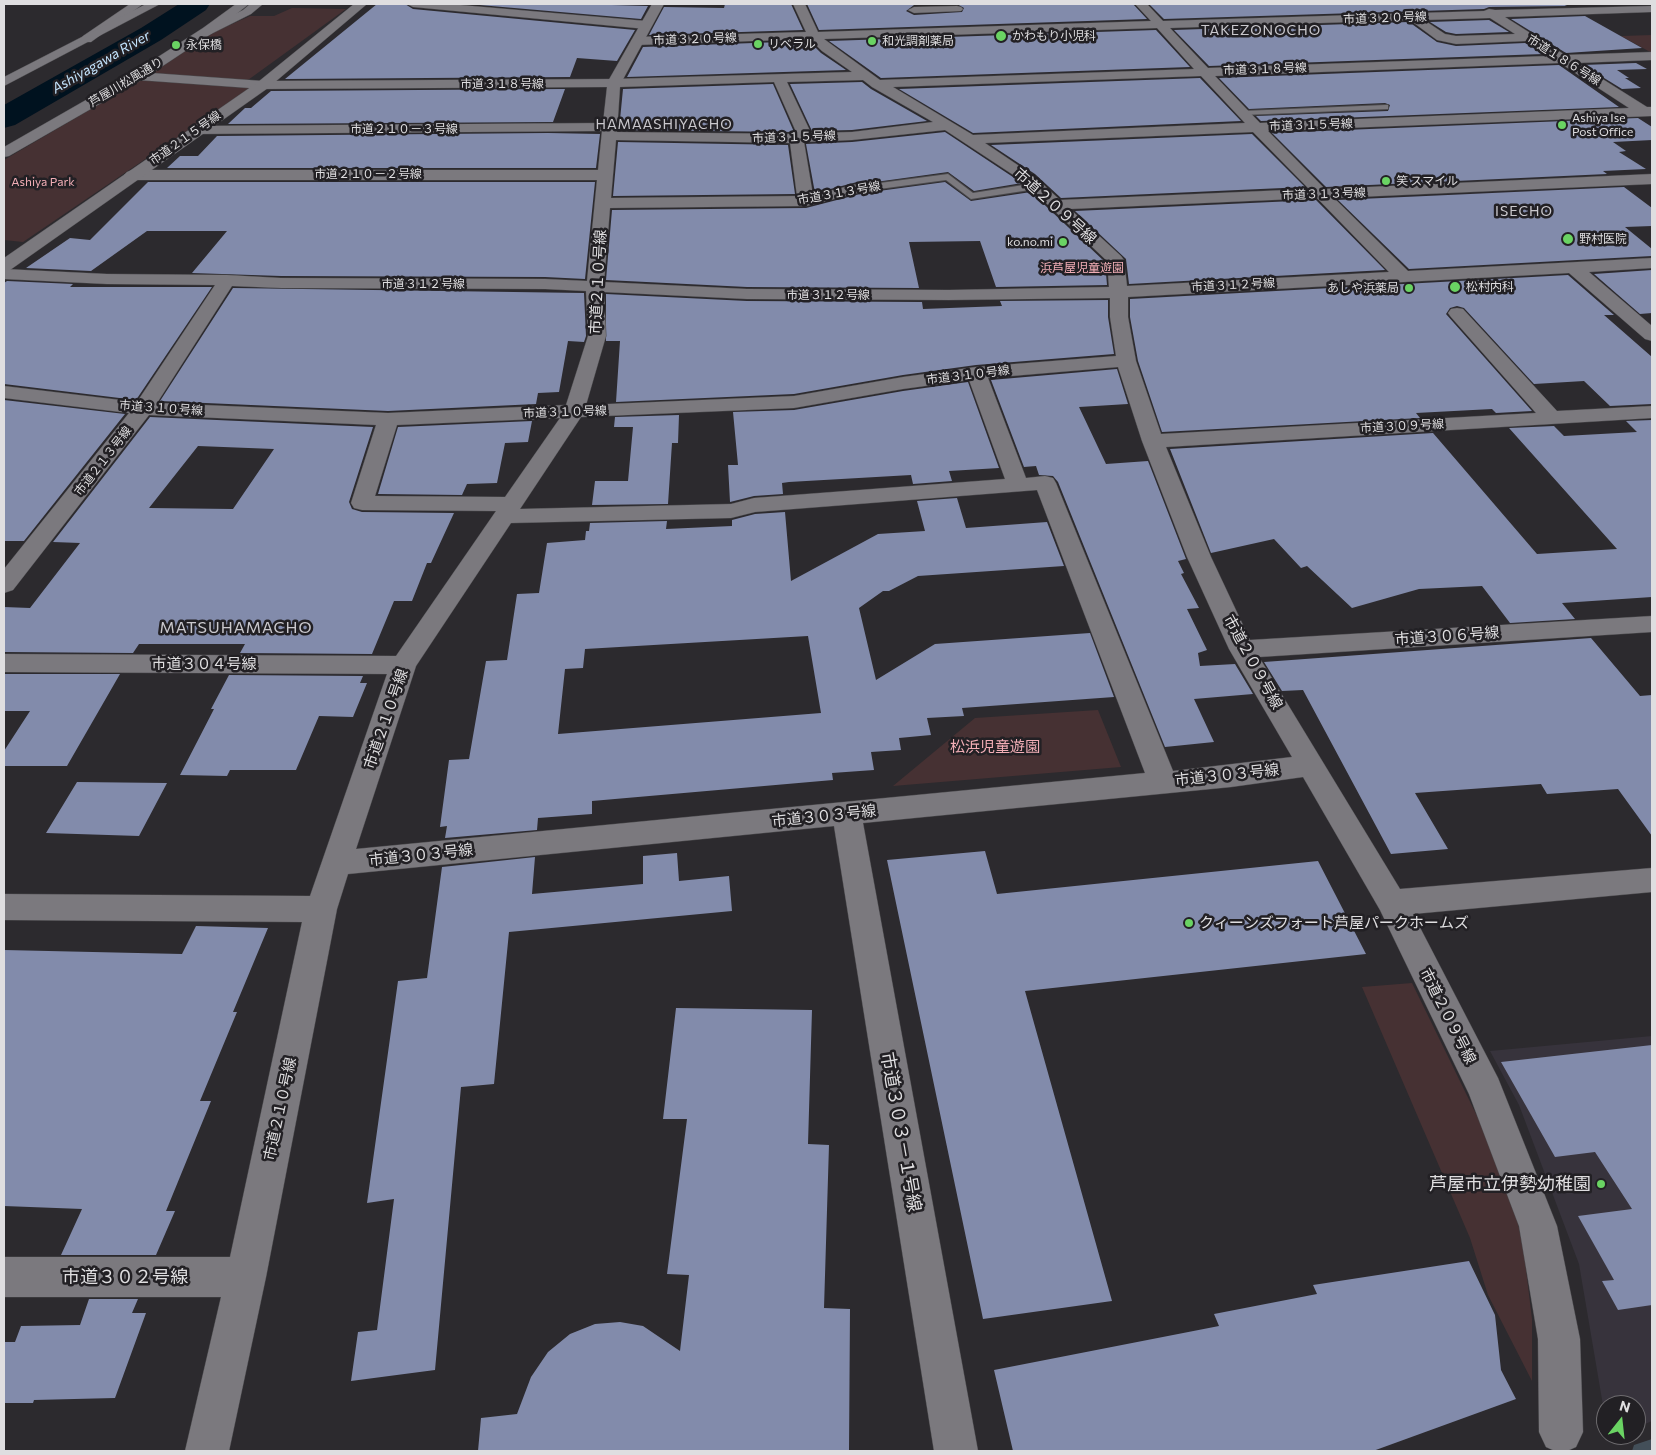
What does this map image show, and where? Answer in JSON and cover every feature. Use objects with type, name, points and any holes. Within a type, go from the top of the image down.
[{"type":"street","points":[[87,39],[137,4]]},
{"type":"street","points":[[4,82],[154,4]]},
{"type":"street","name":"芦屋川松風通り","points":[[4,153],[138,76],[207,31],[243,4]]},
{"type":"street","points":[[207,31],[247,12],[257,4]]},
{"type":"street","name":"市道２１５号線","points":[[4,266],[263,85],[360,4]]},
{"type":"street","name":"市道３２０号線","points":[[413,4],[646,25]]},
{"type":"street","points":[[527,14],[536,4]]},
{"type":"street","name":"市道２１０号線","points":[[207,1451],[246,1277],[321,909],[403,665],[574,412],[596,336],[595,287],[614,83],[658,4]]},
{"type":"street","name":"市道２０９号線","points":[[799,4],[814,36],[826,48],[871,80],[948,124],[1002,160],[1036,186],[1115,260],[1119,292],[1119,317],[1126,361],[1153,441],[1199,557],[1242,649],[1392,903],[1485,1090],[1538,1226],[1559,1339],[1561,1432]]},
{"type":"street","points":[[1141,4],[1256,127],[1403,276]]},
{"type":"street","points":[[1414,4],[1432,16]]},
{"type":"street","name":"市道１８６号線","points":[[1476,4],[1650,112]]},
{"type":"street","points":[[914,10],[955,6],[967,31]]},
{"type":"street","name":"市道３２０号線","points":[[638,41],[1652,9]]},
{"type":"street","points":[[1413,17],[1441,37],[1456,40],[1528,37]]},
{"type":"street","name":"市道３１８号線","points":[[138,76],[263,85],[614,83],[778,77],[871,80],[1652,56]]},
{"type":"street","points":[[778,77],[801,138],[806,201]]},
{"type":"street","name":"市道３１５号線","points":[[969,138],[1650,112]]},
{"type":"street","name":"市道３１５号線","points":[[610,132],[717,139],[801,138],[852,136],[948,124]]},
{"type":"street","name":"市道２１０－３号線","points":[[197,130],[610,132]]},
{"type":"street","name":"市道２１０－２号線","points":[[132,175],[605,175]]},
{"type":"street","name":"市道３１３号線","points":[[1056,205],[1652,179]]},
{"type":"street","name":"市道３１３号線","points":[[603,202],[806,201],[857,189]]},
{"type":"street","name":"市道３１２号線","points":[[4,274],[106,279],[227,280],[281,283],[545,284],[756,294],[949,295],[1119,292],[1652,263]]},
{"type":"street","points":[[1574,268],[1652,335]]},
{"type":"street","name":"市道２１３号線","points":[[4,585],[143,408],[227,280]]},
{"type":"street","points":[[1457,314],[1552,418]]},
{"type":"street","name":"市道３１０号線","points":[[4,392],[143,408],[388,419],[794,402],[903,383],[976,373],[1126,361]]},
{"type":"street","points":[[976,373],[1018,485]]},
{"type":"street","name":"市道３０９号線","points":[[1153,441],[1652,412]]},
{"type":"street","points":[[388,419],[362,503],[508,510],[731,511],[754,505],[1045,483],[1163,782]]},
{"type":"street","name":"市道３０６号線","points":[[1242,649],[1652,624]]},
{"type":"street","name":"市道３０４号線","points":[[4,663],[403,665]]},
{"type":"street","name":"市道３０３号線","points":[[336,863],[847,814],[1312,765]]},
{"type":"street","name":"市道３０３－１号線","points":[[847,814],[956,1451]]},
{"type":"street","points":[[1392,903],[1652,880]]},
{"type":"street","points":[[4,908],[321,909]]},
{"type":"street","name":"市道３０２号線","points":[[4,1277],[246,1277]]},
{"type":"lane","points":[[1243,113],[1385,107]]},
{"type":"lane","name":"市道３１３号線","points":[[857,189],[948,177],[971,196],[1036,186]]},
{"type":"shaded area","name":"芦屋市立伊勢幼稚園","points":[[1652,1036],[1652,1421],[1646,1424],[1646,1395],[1601,1395],[1579,1264],[1519,1105],[1490,1051]]},
{"type":"green space","points":[[292,8],[346,9],[248,80],[150,74],[212,33],[250,16],[274,16]]},
{"type":"green space","points":[[1652,35],[1652,53],[1621,36]]},
{"type":"green space","name":"Ashiya Park","points":[[142,79],[253,86],[23,242],[4,240],[4,160]]},
{"type":"green space","name":"松浜児童遊園","points":[[1098,710],[1121,767],[893,786],[975,718]]},
{"type":"green space","points":[[1412,983],[1498,1159],[1515,1208],[1524,1253],[1532,1319],[1532,1381],[1488,1295],[1470,1238],[1362,987]]},
{"type":"building","points":[[377,4],[405,4],[413,9],[635,30],[617,61],[577,58],[570,77],[285,79]]},
{"type":"building","points":[[468,4],[576,4],[648,6],[641,19]]},
{"type":"building","points":[[725,4],[791,4],[803,30],[649,35],[664,7],[724,8]]},
{"type":"building","points":[[807,4],[957,4],[1133,4],[1147,19],[819,30]],"holes":[[[957,4],[964,8],[962,12],[914,15],[906,11],[914,5]]]},
{"type":"building","points":[[1149,4],[1562,4],[1567,6],[1489,7],[1484,9],[1164,19]]},
{"type":"building","points":[[1585,16],[1642,48],[1566,53],[1511,19]]},
{"type":"building","points":[[1489,20],[1509,32],[1456,34],[1446,32],[1430,22]]},
{"type":"building","points":[[1409,22],[1437,42],[1456,46],[1525,43],[1543,54],[1209,66],[1174,30]]},
{"type":"building","points":[[1156,30],[1190,67],[881,78],[829,41]]},
{"type":"building","points":[[809,41],[821,53],[846,70],[627,77],[643,47]]},
{"type":"building","points":[[1636,63],[1647,69],[1617,70],[1629,78],[1625,78],[1641,88],[1622,89],[1583,65]]},
{"type":"building","points":[[1559,65],[1619,107],[1261,121],[1256,116],[1388,111],[1390,105],[1385,103],[1249,109],[1219,78]]},
{"type":"building","points":[[1200,78],[1241,121],[973,133],[899,89]]},
{"type":"building","points":[[862,82],[927,121],[852,130],[812,131],[790,84]]},
{"type":"building","points":[[773,84],[794,132],[619,130],[623,89]]},
{"type":"building","points":[[565,89],[553,122],[228,124],[245,108],[251,108],[271,91]]},
{"type":"building","points":[[1638,118],[1652,127],[1652,140],[1613,142],[1626,151],[1619,152],[1646,169],[1603,171],[1607,174],[1326,187],[1272,133]]},
{"type":"building","points":[[945,132],[1022,183],[974,191],[948,172],[861,184],[857,182],[815,193],[806,144],[852,142]]},
{"type":"building","points":[[600,134],[596,168],[167,168],[180,156],[198,156],[217,136]]},
{"type":"building","points":[[1252,134],[1305,187],[1061,198],[1035,174],[991,145]]},
{"type":"building","points":[[618,142],[788,145],[795,194],[613,196]]},
{"type":"building","points":[[148,182],[595,182],[585,279],[545,277],[281,276],[192,273],[227,231],[147,231],[91,271],[26,268],[70,238],[90,240]]},
{"type":"building","points":[[945,182],[971,201],[1031,192],[1105,262],[1107,285],[996,287],[980,241],[909,242],[919,288],[747,287],[606,280],[612,210],[806,208],[864,193]]},
{"type":"building","points":[[1624,187],[1652,208],[1652,226],[1625,227],[1652,249],[1652,256],[1409,269],[1338,200]]},
{"type":"building","points":[[1316,200],[1385,270],[1129,284],[1126,259],[1075,211]]},
{"type":"building","points":[[1652,270],[1652,313],[1640,314],[1594,274]]},
{"type":"building","points":[[1568,275],[1614,315],[1604,315],[1652,357],[1652,404],[1610,406],[1584,381],[1534,384],[1464,308],[1457,306],[1450,308],[1446,314],[1532,411],[1496,413],[1492,409],[1416,413],[1420,418],[1162,432],[1138,361],[1130,317],[1130,299]]},
{"type":"building","points":[[7,281],[73,284],[70,287],[212,287],[136,400],[4,384],[4,283]]},
{"type":"building","points":[[233,288],[584,293],[586,336],[584,342],[568,341],[559,392],[538,393],[536,404],[388,411],[160,401]]},
{"type":"building","points":[[606,294],[747,301],[922,302],[923,309],[1002,306],[1000,301],[1108,300],[1108,317],[1114,354],[976,365],[903,375],[794,394],[616,402],[620,341],[606,341]]},
{"type":"building","points":[[1117,369],[1128,404],[1079,407],[1106,464],[1148,461],[1186,559],[1178,561],[1184,573],[1181,574],[1199,608],[1187,609],[1207,650],[1198,653],[1200,666],[1235,664],[1253,694],[1194,699],[1214,742],[1165,747],[1058,482],[1053,476],[1039,475],[1036,466],[1024,467],[991,380]]},
{"type":"building","points":[[968,382],[999,468],[949,471],[952,481],[913,484],[911,475],[789,482],[782,483],[783,494],[754,496],[730,502],[728,465],[738,465],[733,412],[794,410]]},
{"type":"building","points":[[4,400],[125,414],[24,541],[4,541]]},
{"type":"building","points":[[679,415],[678,443],[672,443],[668,504],[592,505],[595,481],[628,481],[633,427],[614,427],[615,417]]},
{"type":"building","points":[[150,417],[373,427],[349,502],[352,509],[362,512],[454,513],[431,563],[427,563],[412,601],[394,601],[372,654],[240,653],[245,644],[139,644],[133,653],[4,652],[4,607],[30,608],[80,543],[53,542]],"holes":[[[198,446],[274,449],[233,509],[149,508]]]},
{"type":"building","points":[[1652,420],[1652,597],[1562,603],[1575,619],[1510,623],[1482,586],[1419,589],[1352,608],[1307,566],[1301,568],[1274,539],[1211,553],[1170,449],[1433,433],[1537,554],[1617,549],[1509,428],[1554,426],[1564,436],[1637,432],[1626,421]]},
{"type":"building","points":[[532,421],[528,442],[505,443],[497,483],[467,484],[462,495],[378,494],[398,427]]},
{"type":"building","points":[[957,498],[966,528],[1047,522],[1064,566],[918,576],[889,591],[883,591],[859,608],[876,680],[935,644],[1090,633],[1114,697],[962,708],[964,716],[927,718],[931,735],[899,738],[901,750],[871,752],[874,770],[832,773],[833,780],[592,801],[592,814],[538,818],[537,830],[445,838],[447,826],[440,827],[449,760],[469,759],[486,661],[507,660],[517,594],[539,593],[547,543],[585,540],[586,531],[589,531],[590,523],[667,521],[666,529],[732,526],[732,520],[755,514],[785,512],[791,581],[878,534],[925,531],[917,501]],"holes":[[[808,636],[821,713],[558,734],[565,669],[583,668],[585,649]]]},
{"type":"building","points":[[1591,638],[1640,696],[1652,695],[1652,836],[1618,789],[1547,794],[1541,784],[1415,793],[1448,849],[1391,854],[1303,690],[1282,691],[1264,662]]},
{"type":"building","points":[[4,674],[120,674],[67,766],[4,766],[4,751],[30,711],[4,711]]},
{"type":"building","points":[[229,675],[363,676],[360,683],[367,683],[353,717],[319,716],[296,770],[230,770],[227,776],[180,775]]},
{"type":"building","points":[[77,782],[167,783],[139,836],[46,833]]},
{"type":"building","points":[[985,851],[997,894],[1318,861],[1366,954],[1025,991],[1112,1301],[983,1319],[887,860]]},
{"type":"building","points":[[677,853],[679,881],[729,876],[732,911],[509,932],[494,1084],[461,1087],[435,1370],[351,1381],[358,1332],[377,1330],[394,1199],[367,1203],[398,981],[427,978],[442,867],[535,857],[532,894],[643,884],[643,856]]},
{"type":"building","points":[[196,926],[268,928],[233,1012],[237,1012],[200,1101],[211,1101],[166,1211],[175,1211],[156,1255],[61,1255],[82,1209],[4,1206],[4,950],[182,954]]},
{"type":"building","points":[[676,1008],[812,1010],[808,1144],[829,1145],[824,1308],[850,1309],[849,1451],[478,1451],[481,1418],[517,1414],[531,1377],[548,1352],[570,1334],[595,1324],[620,1322],[643,1326],[680,1351],[689,1275],[667,1274],[687,1119],[663,1119]]},
{"type":"building","points":[[1652,1045],[1652,1305],[1618,1310],[1602,1281],[1614,1280],[1578,1216],[1632,1209],[1595,1152],[1555,1157],[1501,1062]]},
{"type":"building","points":[[1469,1261],[1495,1315],[1501,1370],[1516,1399],[1373,1451],[1013,1451],[994,1370],[1219,1326],[1214,1314],[1317,1294],[1313,1285]]},
{"type":"building","points":[[89,1299],[138,1299],[132,1313],[146,1313],[115,1398],[34,1400],[33,1403],[4,1403],[4,1342],[15,1342],[21,1326],[80,1325]]},
{"type":"waterway","name":"Ashiyagawa River","points":[[4,118],[151,34],[197,4]]},
{"type":"waterway","points":[[1640,1451],[1652,1447]]},
{"type":"place","name":"かわもり小児科","points":[[1001,36]]},
{"type":"place","name":"和光調剤薬局","points":[[872,41]]},
{"type":"place","name":"リベラル","points":[[758,44]]},
{"type":"place","name":"永保橋","points":[[176,45]]},
{"type":"place","name":"Ashiya Ise Post Office","points":[[1562,125]]},
{"type":"place","name":"笑 スマイル","points":[[1386,181]]},
{"type":"place","name":"野村医院","points":[[1568,239]]},
{"type":"place","name":"ko.no.mi","points":[[1063,242]]},
{"type":"place","name":"松村内科","points":[[1455,287]]},
{"type":"place","name":"あしや浜薬局","points":[[1409,288]]},
{"type":"place","name":"クィーンズフォート芦屋パークホームズ","points":[[1189,923]]},
{"type":"place","name":"芦屋市立伊勢幼稚園","points":[[1601,1184]]},
{"type":"district","name":"TAKEZONOCHO","points":[[1261,30]]},
{"type":"district","name":"HAMAASHIYACHO","points":[[664,124]]},
{"type":"district","name":"ISECHO","points":[[1524,211]]},
{"type":"district","name":"MATSUHAMACHO","points":[[236,628]]},
{"type":"park label","name":"浜芦屋児童遊園","points":[[1082,268]]}]
